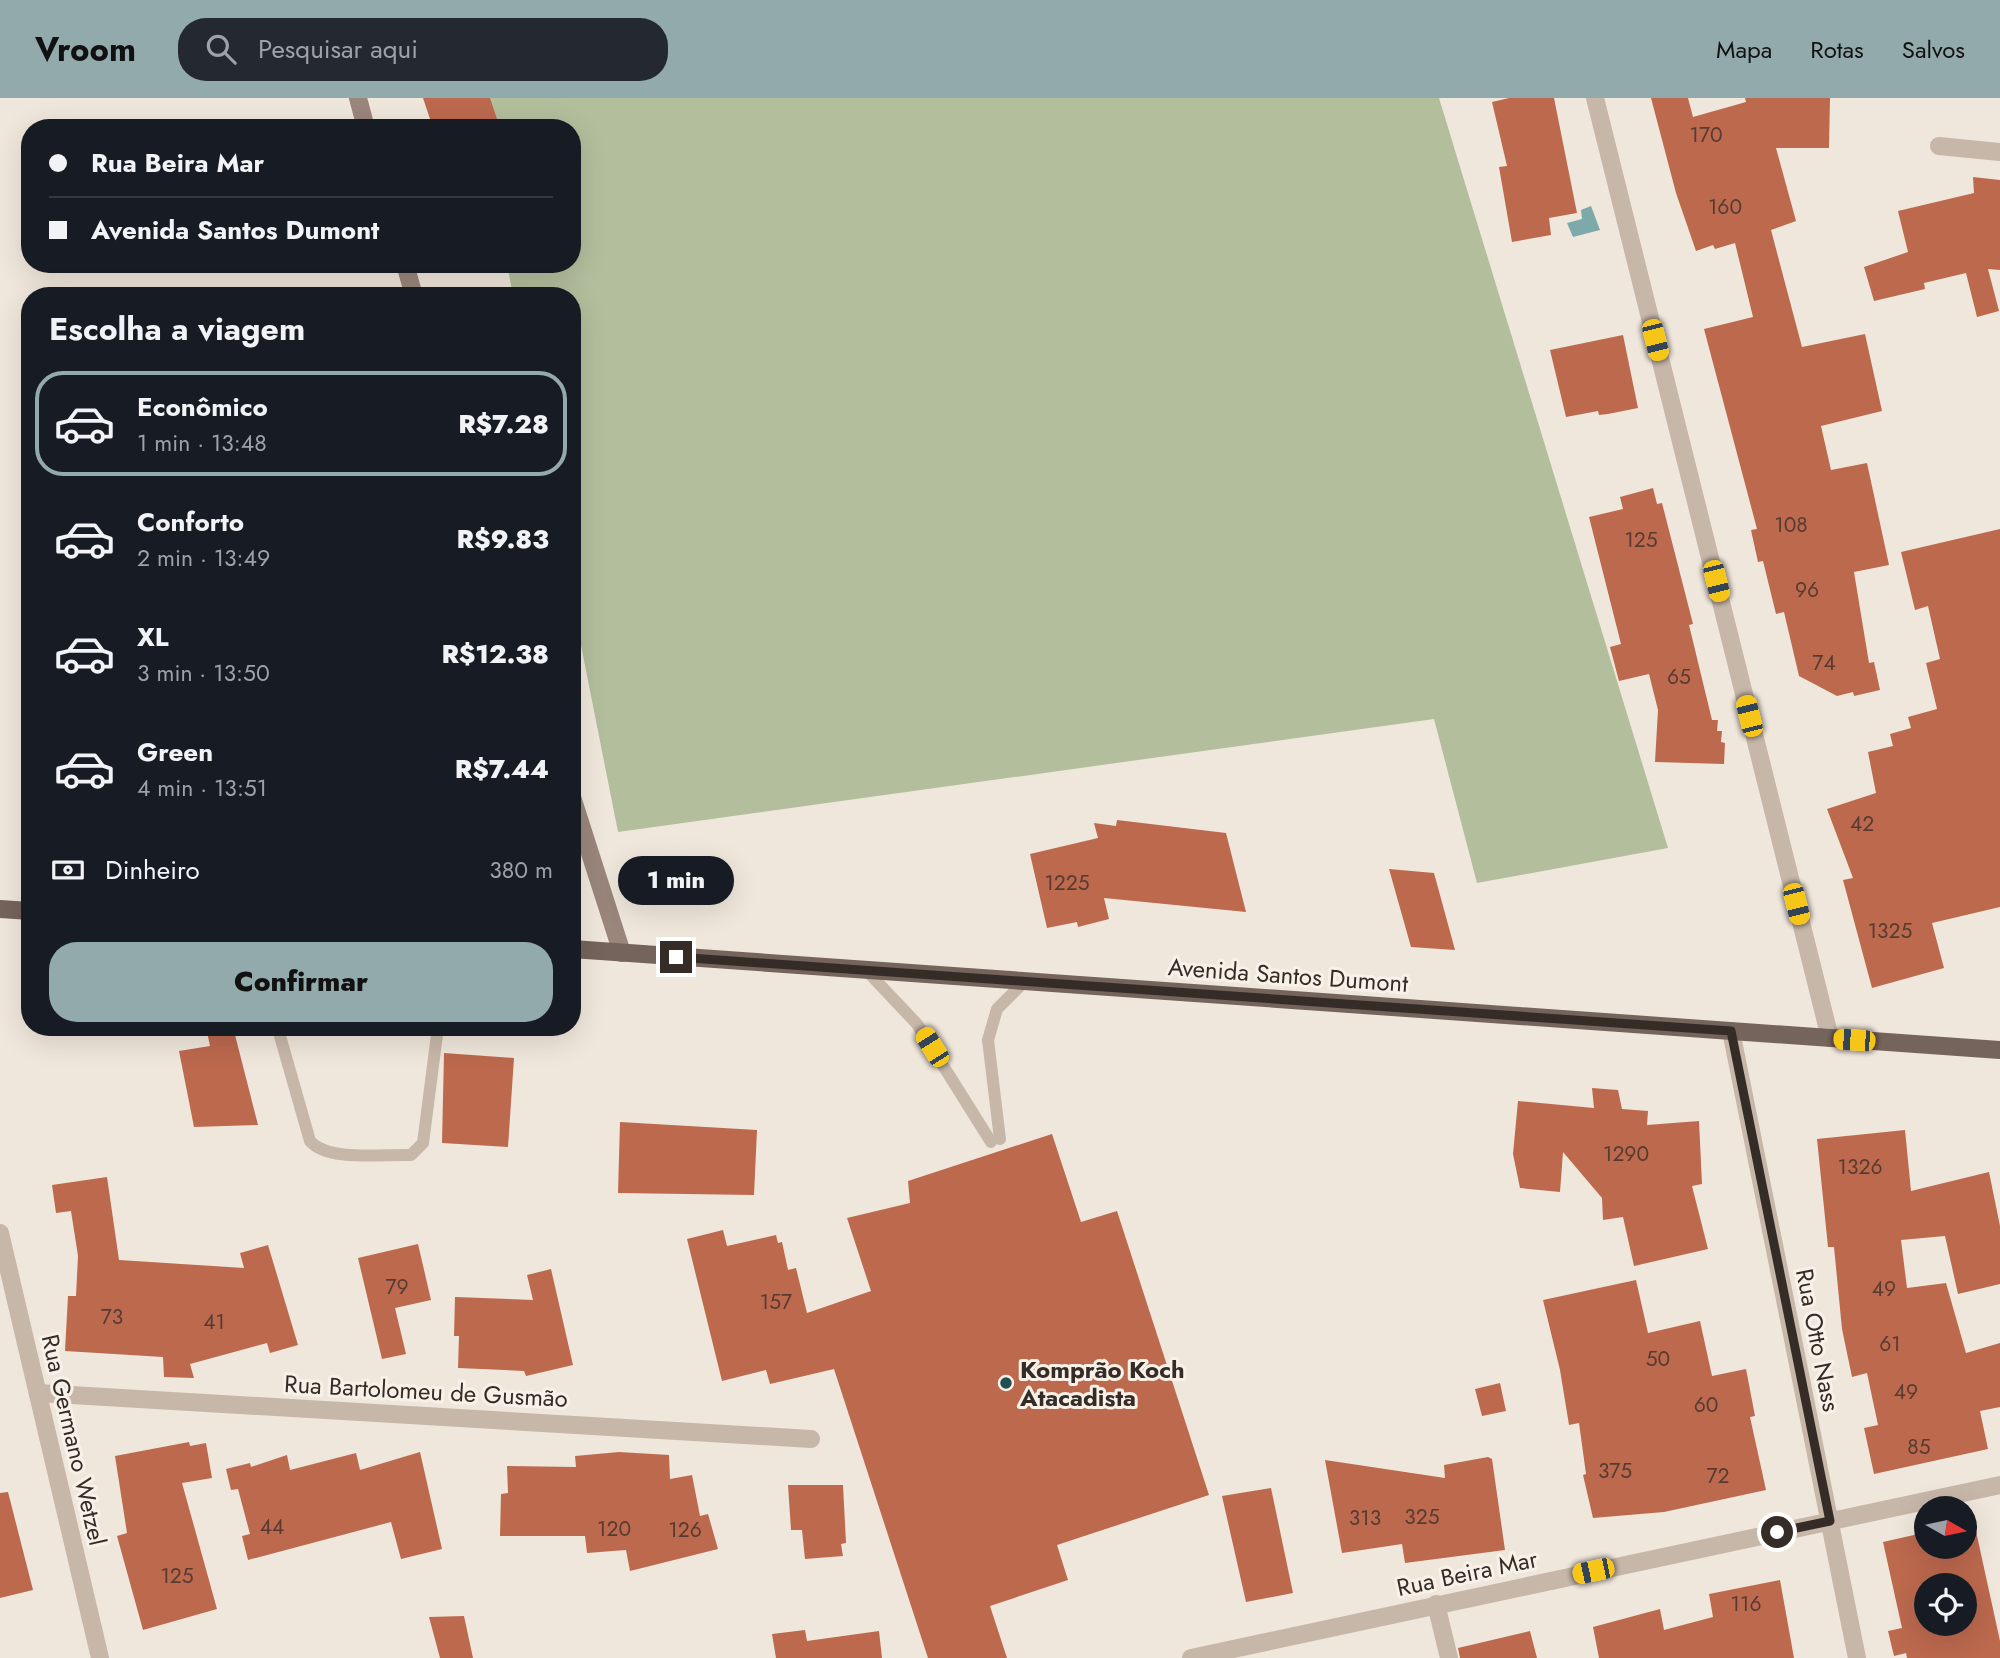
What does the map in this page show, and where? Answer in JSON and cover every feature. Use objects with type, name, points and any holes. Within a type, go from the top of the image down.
[{"type":"main road","points":[[0,909],[21,910]]},
{"type":"main road","name":"Avenida Santos Dumont","points":[[581,950],[2000,1050]]},
{"type":"street","points":[[358,98],[364,119]]},
{"type":"street","points":[[1595,98],[1830,1038]]},
{"type":"street","points":[[1939,146],[2000,152]]},
{"type":"street","points":[[581,825],[622,953]]},
{"type":"street","name":"Rua Otto Nass","points":[[1731,1031],[1857,1658]]},
{"type":"street","name":"Rua Germano Wetzel","points":[[0,1233],[100,1658]]},
{"type":"street","name":"Rua Bartolomeu de Gusmão","points":[[38,1393],[811,1438]]},
{"type":"street","name":"Rua Beira Mar","points":[[1191,1658],[2000,1485]]},
{"type":"street","points":[[1436,1604],[1449,1658]]},
{"type":"lane","points":[[866,970],[917,1024],[996,1141],[988,1040],[997,1009],[1025,981]]},
{"type":"lane","points":[[280,1036],[310,1141],[318,1150],[331,1154],[411,1154],[424,1143],[437,1036]]},
{"type":"green space","points":[[474,98],[1439,98],[1668,848],[1477,883],[1434,719],[618,832],[581,645],[581,287],[511,287],[509,273],[581,273],[581,119],[478,119]]},
{"type":"water","points":[[1591,206],[1600,230],[1573,237],[1567,223],[1582,219],[1581,210]]},
{"type":"building","points":[[423,98],[490,98],[497,119],[430,119]]},
{"type":"building","points":[[1509,98],[1554,98],[1577,213],[1549,218],[1551,235],[1512,242],[1499,167],[1507,166],[1492,102]]},
{"type":"building","points":[[1651,98],[1688,98],[1693,117],[1746,102],[1745,98],[1830,98],[1829,148],[1776,148],[1796,221],[1771,230],[1802,347],[1865,334],[1882,411],[1821,426],[1831,470],[1867,463],[1889,565],[1854,572],[1869,663],[1874,662],[1880,690],[1854,696],[1853,692],[1837,696],[1799,676],[1784,612],[1776,614],[1763,561],[1758,562],[1751,530],[1757,529],[1704,329],[1753,317],[1735,243],[1715,249],[1713,245],[1696,251],[1676,193]]},
{"type":"building","points":[[1973,177],[2000,180],[2000,270],[1988,269],[1999,311],[1977,317],[1966,273],[1924,283],[1925,289],[1874,301],[1864,267],[1908,252],[1898,211],[1974,193]]},
{"type":"building","points":[[1623,335],[1638,408],[1608,414],[1599,415],[1598,411],[1566,417],[1550,350]]},
{"type":"building","points":[[1653,488],[1657,504],[1662,503],[1693,624],[1689,625],[1712,720],[1718,720],[1717,731],[1722,731],[1721,742],[1725,743],[1724,764],[1655,762],[1658,710],[1649,674],[1619,681],[1610,647],[1621,644],[1589,517],[1623,509],[1620,497]]},
{"type":"building","points":[[2000,529],[2000,907],[1932,923],[1944,968],[1872,988],[1843,880],[1853,878],[1827,809],[1876,793],[1868,752],[1893,746],[1890,734],[1911,728],[1908,717],[1937,709],[1926,663],[1940,659],[1928,606],[1915,610],[1901,552]]},
{"type":"building","points":[[1117,820],[1226,833],[1246,912],[1104,898],[1109,919],[1078,927],[1077,922],[1047,928],[1030,854],[1098,838],[1094,823],[1116,826]]},
{"type":"building","points":[[1389,869],[1434,873],[1455,950],[1411,947]]},
{"type":"building","points":[[208,1036],[235,1036],[258,1125],[194,1127],[179,1051],[210,1046]]},
{"type":"building","points":[[444,1053],[514,1058],[508,1147],[442,1143]]},
{"type":"building","points":[[1592,1088],[1618,1090],[1622,1109],[1648,1111],[1647,1125],[1699,1121],[1702,1184],[1692,1186],[1708,1249],[1634,1266],[1623,1217],[1603,1220],[1602,1198],[1563,1152],[1560,1192],[1520,1188],[1513,1154],[1518,1101],[1594,1108]]},
{"type":"building","points":[[620,1122],[757,1130],[754,1195],[618,1193]]},
{"type":"building","points":[[1905,1130],[1911,1191],[1989,1172],[2000,1226],[2000,1284],[1958,1294],[1945,1236],[1901,1240],[1907,1288],[1946,1283],[1966,1353],[2000,1343],[2000,1407],[1980,1411],[1988,1449],[1874,1474],[1864,1428],[1878,1425],[1867,1373],[1852,1377],[1842,1329],[1834,1247],[1828,1247],[1817,1139]]},
{"type":"building","name":"Komprão Koch Atacadista","points":[[1052,1134],[1081,1222],[1117,1211],[1209,1495],[1057,1545],[1068,1580],[990,1606],[1007,1658],[928,1658],[834,1369],[770,1384],[766,1370],[722,1381],[687,1239],[723,1230],[727,1246],[776,1235],[778,1243],[782,1242],[788,1270],[796,1268],[807,1313],[871,1291],[847,1218],[910,1203],[908,1181]]},
{"type":"building","points":[[107,1177],[119,1260],[244,1268],[240,1253],[268,1245],[298,1345],[270,1353],[267,1343],[190,1364],[194,1378],[164,1377],[163,1357],[65,1351],[68,1296],[76,1296],[78,1256],[71,1211],[56,1213],[52,1185]]},
{"type":"building","points":[[418,1244],[431,1300],[395,1308],[406,1354],[382,1359],[358,1258]]},
{"type":"building","points":[[551,1269],[573,1365],[526,1376],[524,1371],[458,1368],[459,1336],[454,1336],[455,1297],[533,1300],[527,1275]]},
{"type":"building","points":[[1636,1280],[1648,1333],[1700,1321],[1712,1376],[1746,1369],[1755,1416],[1750,1417],[1766,1490],[1664,1512],[1593,1518],[1583,1475],[1586,1474],[1579,1423],[1569,1425],[1560,1370],[1543,1300]]},
{"type":"building","points":[[1500,1383],[1506,1411],[1482,1416],[1475,1389]]},
{"type":"building","points":[[189,1442],[190,1446],[206,1443],[212,1478],[182,1483],[217,1609],[143,1630],[117,1536],[127,1533],[115,1456]]},
{"type":"building","points":[[420,1452],[442,1549],[401,1559],[391,1522],[248,1560],[242,1536],[250,1534],[238,1489],[231,1490],[226,1469],[250,1463],[251,1467],[287,1455],[290,1470],[356,1453],[360,1470]]},
{"type":"building","points":[[619,1452],[669,1455],[670,1479],[692,1475],[700,1516],[708,1514],[718,1549],[630,1571],[626,1550],[587,1553],[585,1536],[500,1536],[501,1494],[508,1493],[507,1466],[576,1467],[575,1456]]},
{"type":"building","points":[[1488,1457],[1492,1459],[1505,1550],[1405,1563],[1402,1544],[1342,1553],[1325,1460],[1445,1478],[1444,1465]]},
{"type":"building","points":[[788,1485],[843,1485],[846,1543],[841,1544],[843,1556],[805,1559],[802,1530],[791,1530]]},
{"type":"building","points":[[1271,1488],[1293,1593],[1246,1602],[1222,1496]]},
{"type":"building","points":[[8,1492],[33,1590],[0,1598],[0,1493]]},
{"type":"building","points":[[1914,1535],[1914,1559],[1978,1559],[1978,1540],[2000,1641],[2000,1658],[1907,1658],[1906,1653],[1894,1656],[1888,1631],[1902,1628],[1883,1542]]},
{"type":"building","points":[[1780,1580],[1794,1658],[1599,1658],[1593,1627],[1660,1609],[1664,1630],[1713,1617],[1709,1594]]},
{"type":"building","points":[[464,1616],[473,1658],[440,1658],[429,1617]]},
{"type":"building","points":[[805,1630],[807,1641],[879,1631],[882,1658],[776,1658],[772,1634]]},
{"type":"building","points":[[1530,1631],[1537,1658],[1460,1658],[1458,1648]]},
{"type":"place","name":"Komprão Koch Atacadista","points":[[1006,1383]]},
{"type":"route","points":[[676,957],[1731,1031],[1830,1521],[1777,1532]]}]
